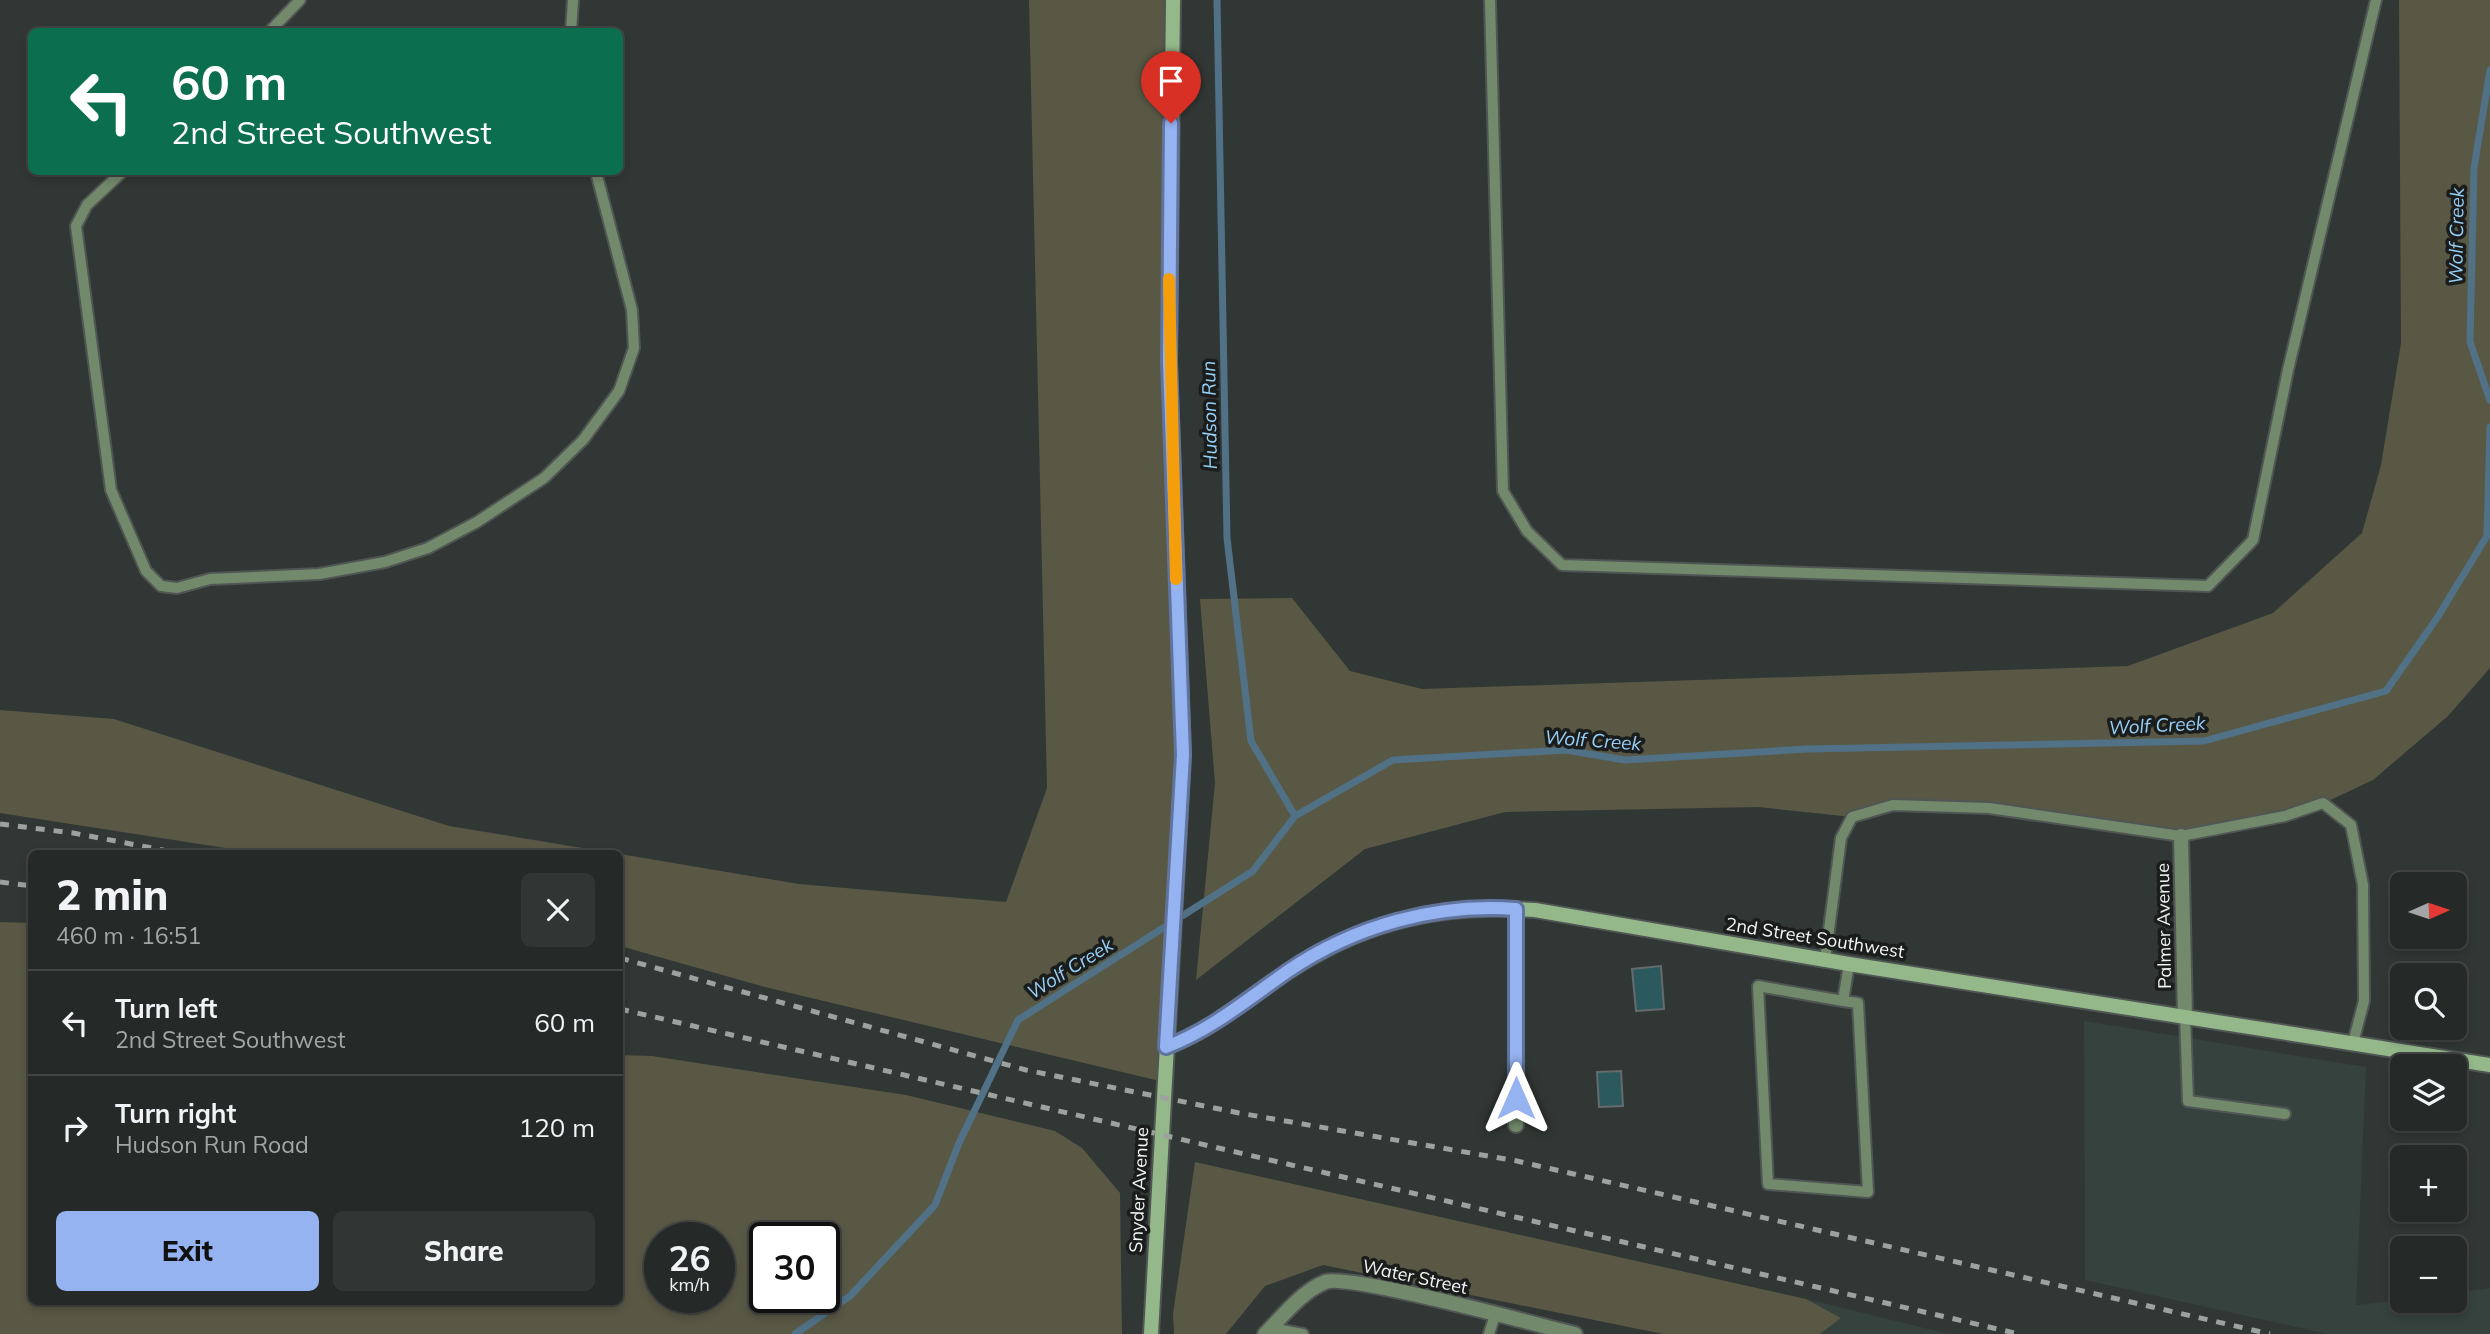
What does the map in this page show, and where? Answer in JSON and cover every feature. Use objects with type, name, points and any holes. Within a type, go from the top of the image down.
[{"type":"street","name":"Snyder Avenue","points":[[1152,1334],[1183,755],[1170,375],[1173,0]]},
{"type":"street","name":"Palmer Avenue","points":[[2181,836],[2185,1016]]},
{"type":"street","name":"2nd Street Southwest","points":[[1166,1047],[1192,1037],[1290,970],[1340,940],[1397,920],[1488,907],[1516,909],[2490,1065]]},
{"type":"street","points":[[1516,909],[1516,1125]]},
{"type":"street","name":"Water Street","points":[[1268,1331],[1300,1298],[1327,1281],[1364,1283],[1575,1334]]},
{"type":"lane","points":[[273,28],[300,0]]},
{"type":"lane","points":[[571,28],[573,0]]},
{"type":"lane","points":[[1490,0],[1503,491],[1527,531],[1562,565],[2208,586],[2253,540],[2288,370],[2376,0]]},
{"type":"lane","points":[[119,175],[87,205],[76,226],[111,490],[146,571],[161,586],[177,588],[210,579],[319,574],[385,562],[428,548],[477,522],[544,478],[583,440],[619,391],[634,348],[632,310],[597,175]]},
{"type":"lane","points":[[1825,960],[1841,838],[1852,817],[1893,805],[1989,808],[2181,836],[2286,816],[2323,803],[2351,825],[2363,898],[2364,1001],[2353,1043]]},
{"type":"lane","points":[[1843,1001],[1849,964]]},
{"type":"lane","points":[[1758,986],[1843,1001],[1858,1003],[1868,1192],[1768,1184],[1758,986]]},
{"type":"lane","points":[[2185,1016],[2188,1101],[2285,1114]]},
{"type":"lane","points":[[1489,1334],[1495,1315]]},
{"type":"lane","points":[[1268,1331],[1303,1334]]},
{"type":"shaded area","points":[[1029,0],[1173,0],[1169,259],[1182,708],[1164,1082],[765,987],[623,947],[623,855],[799,884],[1006,902],[1047,788]]},
{"type":"shaded area","points":[[2399,0],[2490,0],[2490,668],[2448,716],[2373,780],[2324,803],[2181,836],[1989,808],[1915,805],[1852,817],[1758,807],[1505,812],[1365,849],[1196,980],[1215,783],[1200,599],[1292,598],[1350,671],[1422,689],[2128,666],[2273,613],[2362,533],[2381,465],[2401,343]]},
{"type":"shaded area","points":[[0,710],[114,719],[449,826],[595,850],[238,850],[0,813]]},
{"type":"shaded area","points":[[0,922],[28,923],[28,1305],[623,1305],[623,1055],[652,1056],[906,1095],[1055,1131],[1082,1148],[1120,1193],[1122,1334],[0,1334]]},
{"type":"shaded area","points":[[2084,1021],[2366,1067],[2356,1305],[2390,1301],[2390,1313],[2467,1313],[2467,1291],[2490,1288],[2490,1334],[2327,1334],[2085,1280]]},
{"type":"shaded area","points":[[1195,1162],[1806,1299],[1841,1318],[1820,1334],[1663,1334],[1323,1265],[1265,1286],[1226,1334],[1174,1334],[1173,1314]]},
{"type":"shaded area","points":[[1806,1299],[1949,1334],[1820,1334],[1841,1318]]},
{"type":"building","points":[[1661,966],[1664,1009],[1636,1011],[1632,969]]},
{"type":"building","points":[[1621,1071],[1623,1106],[1599,1107],[1597,1072]]},
{"type":"waterway","name":"Hudson Run","points":[[1217,0],[1227,538],[1251,741],[1295,816]]},
{"type":"waterway","name":"Wolf Creek","points":[[2490,70],[2474,168],[2470,342],[2490,400]]},
{"type":"waterway","name":"Wolf Creek","points":[[795,1334],[850,1296],[935,1205],[959,1143],[1018,1020],[1253,871],[1295,816],[1393,760],[1566,750],[1625,760],[1807,749],[2204,741],[2386,691],[2437,618],[2487,536],[2490,427]]},
{"type":"railway","points":[[0,824],[73,833],[163,850]]},
{"type":"railway","points":[[0,882],[28,886]]},
{"type":"railway","points":[[623,959],[1026,1070],[1239,1113],[1517,1161],[2270,1334]]},
{"type":"railway","points":[[623,1010],[2019,1334]]},
{"type":"slow traffic","points":[[1169,279],[1176,579]]},
{"type":"route","points":[[1171,123],[1169,362],[1183,755],[1166,1047],[1192,1037],[1290,970],[1340,940],[1397,920],[1488,907],[1516,909],[1516,1098]]}]
